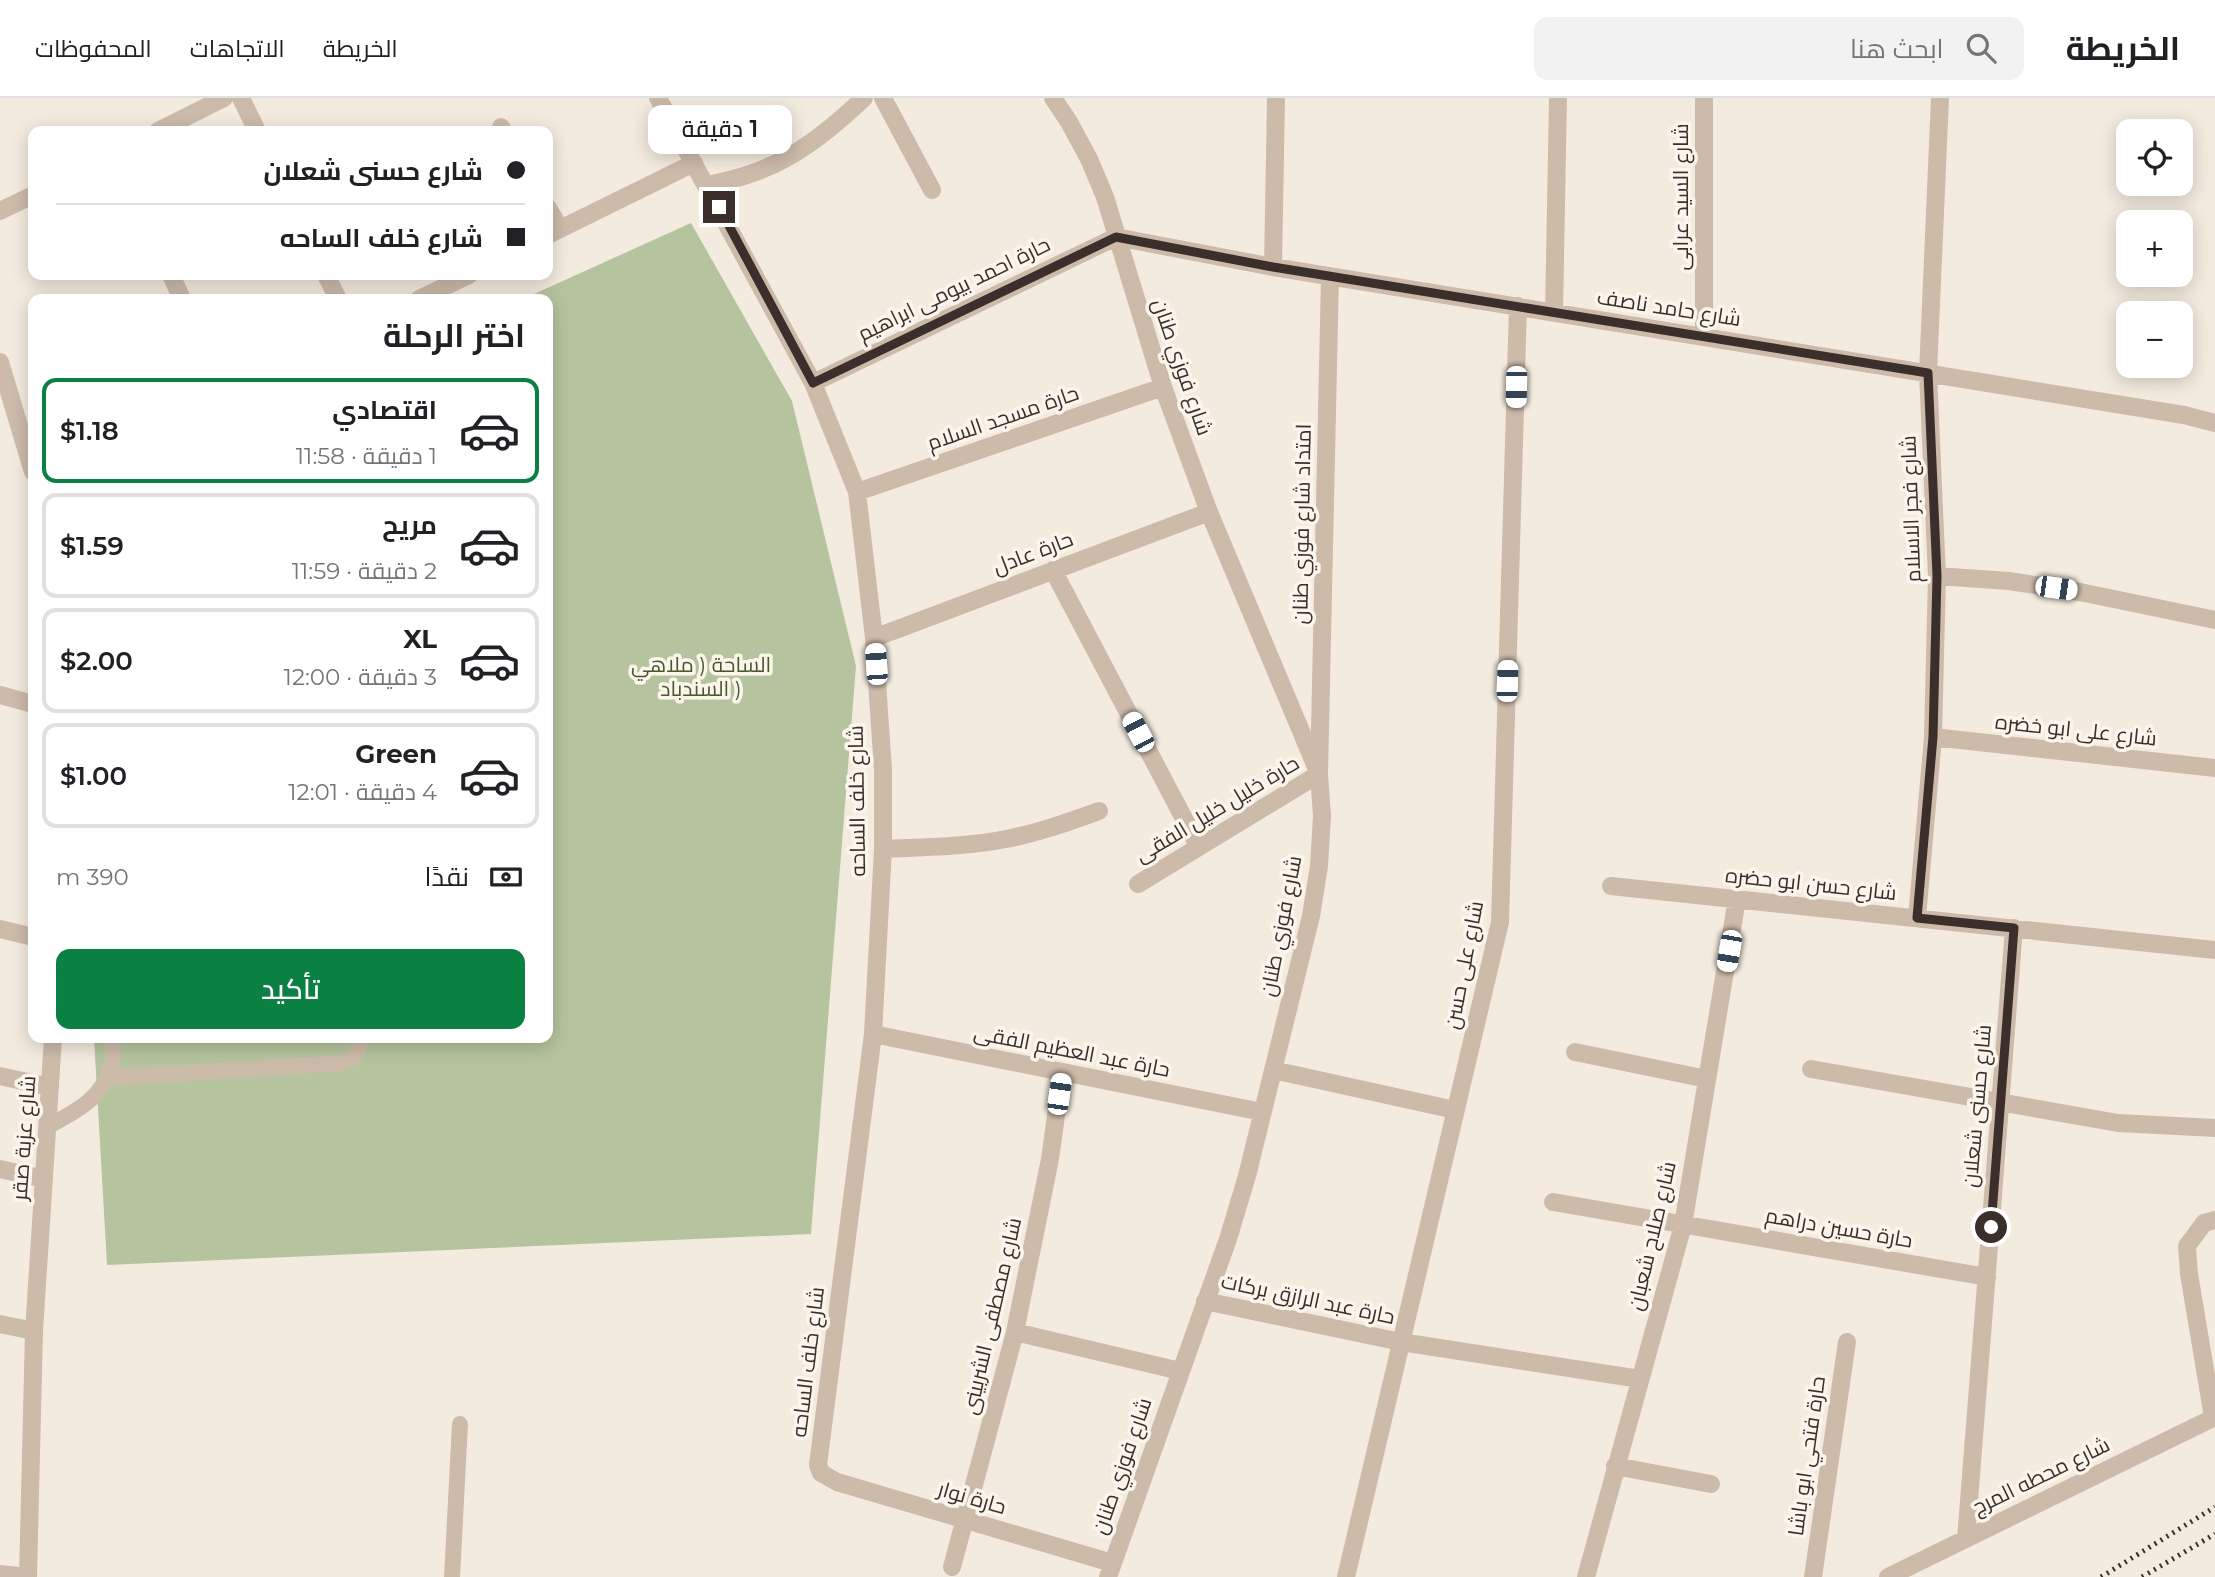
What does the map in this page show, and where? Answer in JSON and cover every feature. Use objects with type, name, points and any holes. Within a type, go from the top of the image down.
[{"type":"street","points":[[169,126],[224,98]]},
{"type":"street","points":[[241,98],[255,126]]},
{"type":"street","name":"شارع خلف الساحه","points":[[658,98],[813,383],[857,492],[874,638],[883,770],[883,849],[873,1034],[818,1456],[821,1473]]},
{"type":"street","points":[[707,185],[751,174],[792,156],[830,131],[864,98]]},
{"type":"street","points":[[883,98],[932,190]]},
{"type":"street","name":"شارع فوزي طنان","points":[[1053,98],[1089,159],[1105,197],[1163,387],[1209,512],[1319,774],[1322,816],[1319,866],[1311,916],[1247,1176],[1228,1239],[1110,1570]]},
{"type":"street","points":[[1273,267],[1276,98]]},
{"type":"street","points":[[1554,313],[1558,98]]},
{"type":"street","name":"شارع السيد عرابى","points":[[1704,98],[1704,337]]},
{"type":"street","name":"شارع فجر الاسلام","points":[[1917,918],[1933,737],[1937,576],[1928,373],[1940,98]]},
{"type":"street","points":[[554,232],[694,163]]},
{"type":"street","points":[[0,211],[28,197]]},
{"type":"street","name":"شارع حامد ناصف","points":[[1116,237],[1273,267],[2185,415],[2215,424]]},
{"type":"street","name":"حارة احمد بيومى ابراهيم","points":[[813,383],[1116,237]]},
{"type":"street","name":"امتداد شارع فوزي طنان","points":[[1319,774],[1330,276]]},
{"type":"street","points":[[429,294],[459,280]]},
{"type":"street","name":"شارع على حسن","points":[[1346,1577],[1500,922],[1518,306]]},
{"type":"street","points":[[0,362],[28,455]]},
{"type":"street","name":"حارة مسجد السلام","points":[[857,492],[1163,387]]},
{"type":"street","name":"حارة عادل","points":[[874,638],[1209,512]]},
{"type":"street","points":[[1053,570],[1199,847]]},
{"type":"street","points":[[1937,576],[2080,592],[2215,620]]},
{"type":"street","points":[[0,695],[28,703]]},
{"type":"street","name":"شارع على ابو خضره","points":[[1933,737],[2215,768]]},
{"type":"street","name":"حارة خليل خليل الفقى","points":[[1138,884],[1319,774]]},
{"type":"street","points":[[883,849],[956,846],[1004,840],[1052,828],[1099,811]]},
{"type":"street","name":"شارع حسن ابو حضره","points":[[1611,886],[2215,950]]},
{"type":"street","name":"شارع صلاح شعبان","points":[[1586,1577],[1683,1224],[1737,899]]},
{"type":"street","name":"شارع حسنى شعلان","points":[[1966,1539],[2014,928]]},
{"type":"street","points":[[0,929],[28,936]]},
{"type":"street","name":"حارة عبد العظيم الفقى","points":[[873,1034],[1262,1112]]},
{"type":"street","name":"شارع عزبة صقر","points":[[28,1577],[34,1331],[53,1043]]},
{"type":"street","points":[[1575,1052],[1707,1079]]},
{"type":"street","points":[[1811,1069],[2118,1123],[2215,1128]]},
{"type":"street","points":[[1273,1070],[1455,1110]]},
{"type":"street","name":"شارع مصطفى الشربينى","points":[[952,1567],[1015,1332],[1050,1159],[1062,1072]]},
{"type":"street","points":[[0,1076],[50,1087]]},
{"type":"street","points":[[0,1169],[44,1179]]},
{"type":"street","points":[[1553,1202],[1683,1224]]},
{"type":"street","points":[[2214,1417],[2189,1274],[2187,1246],[2204,1223],[2215,1220]]},
{"type":"street","name":"حارة حسين دراهم","points":[[1683,1224],[1987,1277]]},
{"type":"street","name":"حارة عبد الرازق بركات","points":[[1205,1301],[1401,1342],[1640,1379]]},
{"type":"street","points":[[0,1324],[34,1331]]},
{"type":"street","points":[[1015,1332],[1180,1371]]},
{"type":"street","name":"حارة فتحي ابو باشا","points":[[1813,1577],[1847,1342]]},
{"type":"street","name":"شارع محطه المرج","points":[[1888,1577],[2214,1417]]},
{"type":"street","points":[[1615,1466],[1711,1484]]},
{"type":"street","name":"حارة نوار","points":[[821,1473],[828,1479],[965,1520],[1110,1570]]},
{"type":"street","points":[[0,1574],[28,1577]]},
{"type":"lane","points":[[47,1127],[82,1108],[99,1091],[112,1065],[113,1043]]},
{"type":"lane","points":[[107,1079],[341,1063],[354,1058],[360,1043]]},
{"type":"lane","points":[[452,1577],[460,1424]]},
{"type":"green space","name":"الساحة ( ملاهي السندباد )","points":[[691,223],[792,401],[856,666],[811,1234],[107,1265],[94,1043],[553,1043],[553,294],[534,294]]},
{"type":"railway","points":[[2101,1577],[2215,1507]]},
{"type":"railway","points":[[2142,1577],[2215,1534]]},
{"type":"route","points":[[719,207],[813,383],[1116,237],[1273,267],[1928,373],[1937,576],[1933,737],[1917,918],[2014,928],[1991,1227]]}]
